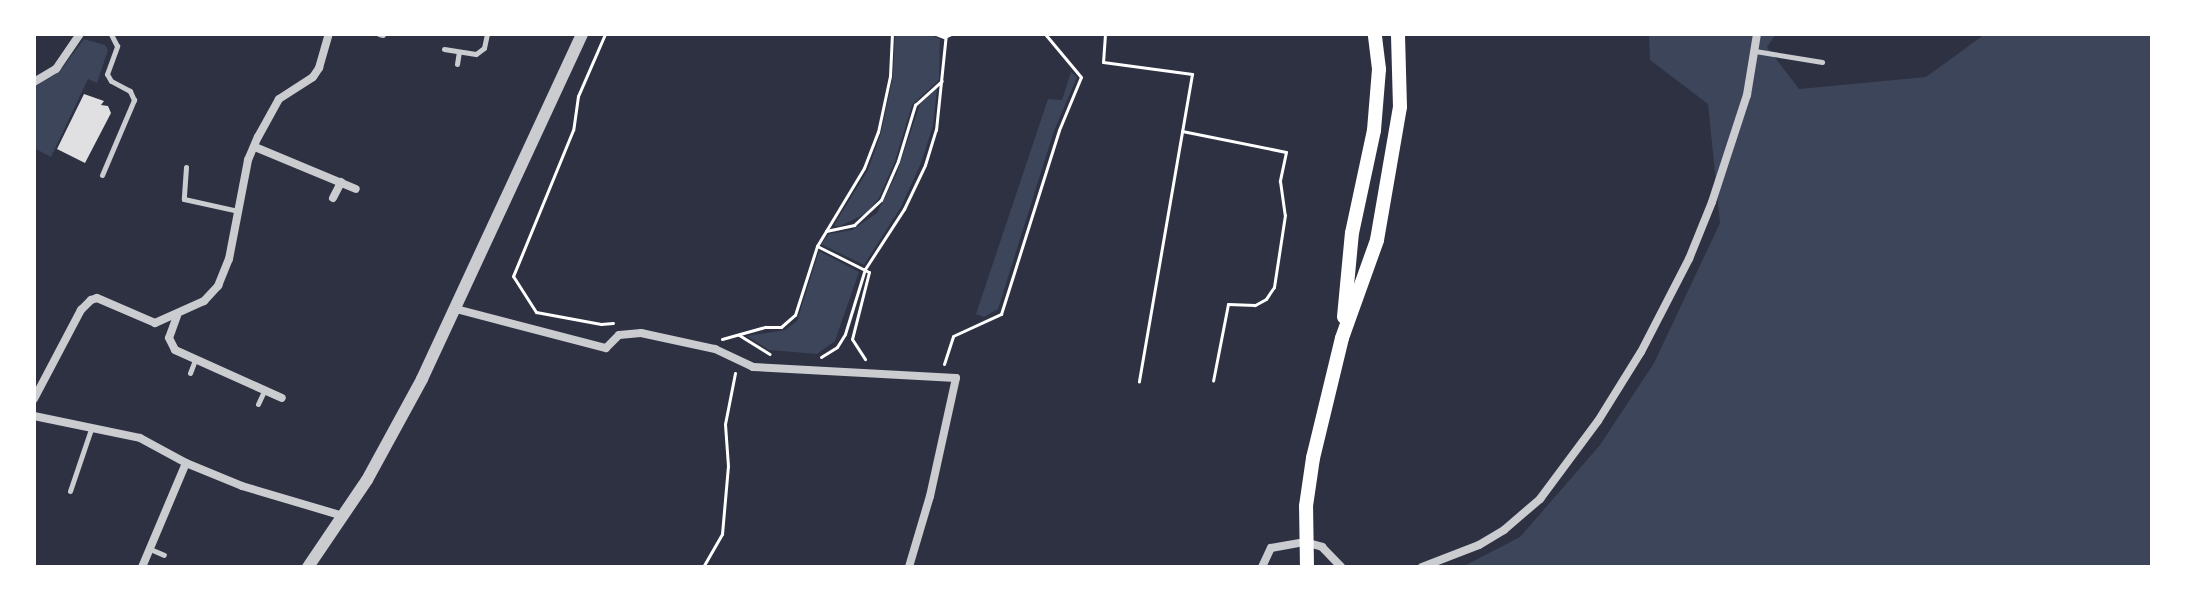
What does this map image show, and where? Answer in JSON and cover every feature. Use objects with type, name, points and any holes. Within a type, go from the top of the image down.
[{"type":"main road","points":[[1342,338],[1352,233],[1374,130],[1379,69],[1375,34]]},
{"type":"main road","points":[[1307,567],[1305,542],[1313,458],[1342,338],[1377,240],[1400,107],[1398,34]]},
{"type":"street","points":[[34,82],[56,69],[80,34]]},
{"type":"street","points":[[34,399],[81,310],[91,300],[97,298],[155,323],[177,316],[204,301],[218,286],[225,273],[248,160],[279,99],[313,77],[319,68],[329,34]]},
{"type":"street","points":[[308,567],[393,433],[456,309],[582,34]]},
{"type":"street","points":[[1422,567],[1479,545],[1504,530],[1540,499],[1598,421],[1641,352],[1689,259],[1734,142],[1757,34]]},
{"type":"street","points":[[255,147],[356,189]]},
{"type":"street","points":[[333,198],[341,182]]},
{"type":"street","points":[[456,309],[606,348],[619,335],[641,333],[715,349],[753,367],[956,378],[930,496],[909,567]]},
{"type":"street","points":[[177,316],[169,338],[175,350],[282,398]]},
{"type":"street","points":[[34,416],[140,438],[186,463],[242,486],[343,516]]},
{"type":"street","points":[[142,567],[186,463]]},
{"type":"street","points":[[1262,567],[1271,548],[1305,542],[1322,547],[1341,567]]},
{"type":"lane","points":[[102,175],[134,100],[130,91],[111,81],[107,74],[117,46],[111,34]]},
{"type":"lane","points":[[444,49],[476,54],[484,48],[487,34]]},
{"type":"lane","points":[[1755,51],[1822,62]]},
{"type":"lane","points":[[457,64],[459,52]]},
{"type":"lane","points":[[186,167],[184,199],[238,211]]},
{"type":"lane","points":[[190,373],[195,360]]},
{"type":"lane","points":[[258,404],[264,391]]},
{"type":"lane","points":[[70,491],[91,429]]},
{"type":"lane","points":[[149,549],[164,555]]},
{"type":"path","points":[[605,34],[578,96],[573,130],[513,276],[536,312],[601,324],[615,323]]},
{"type":"path","points":[[709,336],[722,339],[765,327],[781,327],[795,315],[817,246],[864,168],[878,132],[890,76],[892,34]]},
{"type":"path","points":[[819,358],[837,347],[845,334],[865,269],[904,209],[925,165],[936,130],[947,35],[936,34]]},
{"type":"path","points":[[930,363],[945,364],[953,336],[1001,314],[1059,130],[1081,77],[1045,34]]},
{"type":"path","points":[[1105,34],[1103,62],[1192,74],[1139,381]]},
{"type":"path","points":[[826,231],[854,225],[881,200],[898,161],[915,105],[942,81]]},
{"type":"path","points":[[1182,131],[1286,152],[1280,181],[1285,215],[1274,287],[1266,299],[1255,305],[1228,304],[1213,381]]},
{"type":"path","points":[[817,246],[869,272],[852,339],[857,351],[871,362]]},
{"type":"path","points":[[738,335],[769,354],[781,355]]},
{"type":"path","points":[[703,567],[722,534],[728,466],[725,424],[737,361]]},
{"type":"shaded area","points":[[895,34],[928,34],[940,39],[939,80],[912,105],[895,161],[879,198],[867,213],[838,227],[834,225],[868,170],[881,133],[893,76]]},
{"type":"shaded area","points":[[1649,34],[1776,34],[1767,47],[1799,89],[1926,77],[1985,34],[2152,34],[2152,567],[1462,567],[1520,537],[1600,445],[1654,363],[1720,223],[1708,104],[1650,60]]},
{"type":"shaded area","points":[[84,39],[105,45],[108,50],[97,83],[88,79],[51,157],[34,148],[34,88],[63,67]]},
{"type":"shaded area","points":[[1071,72],[1077,77],[1054,131],[998,309],[984,317],[976,314],[1048,99],[1062,100]]},
{"type":"shaded area","points":[[937,89],[933,126],[921,163],[901,207],[864,265],[821,244],[829,234],[852,230],[877,213],[896,175],[920,104]]},
{"type":"shaded area","points":[[819,251],[859,272],[835,341],[817,354],[769,350],[747,336],[785,330],[797,321]]},
{"type":"building","points":[[84,94],[104,101],[101,105],[108,106],[111,113],[85,163],[57,149]]}]
